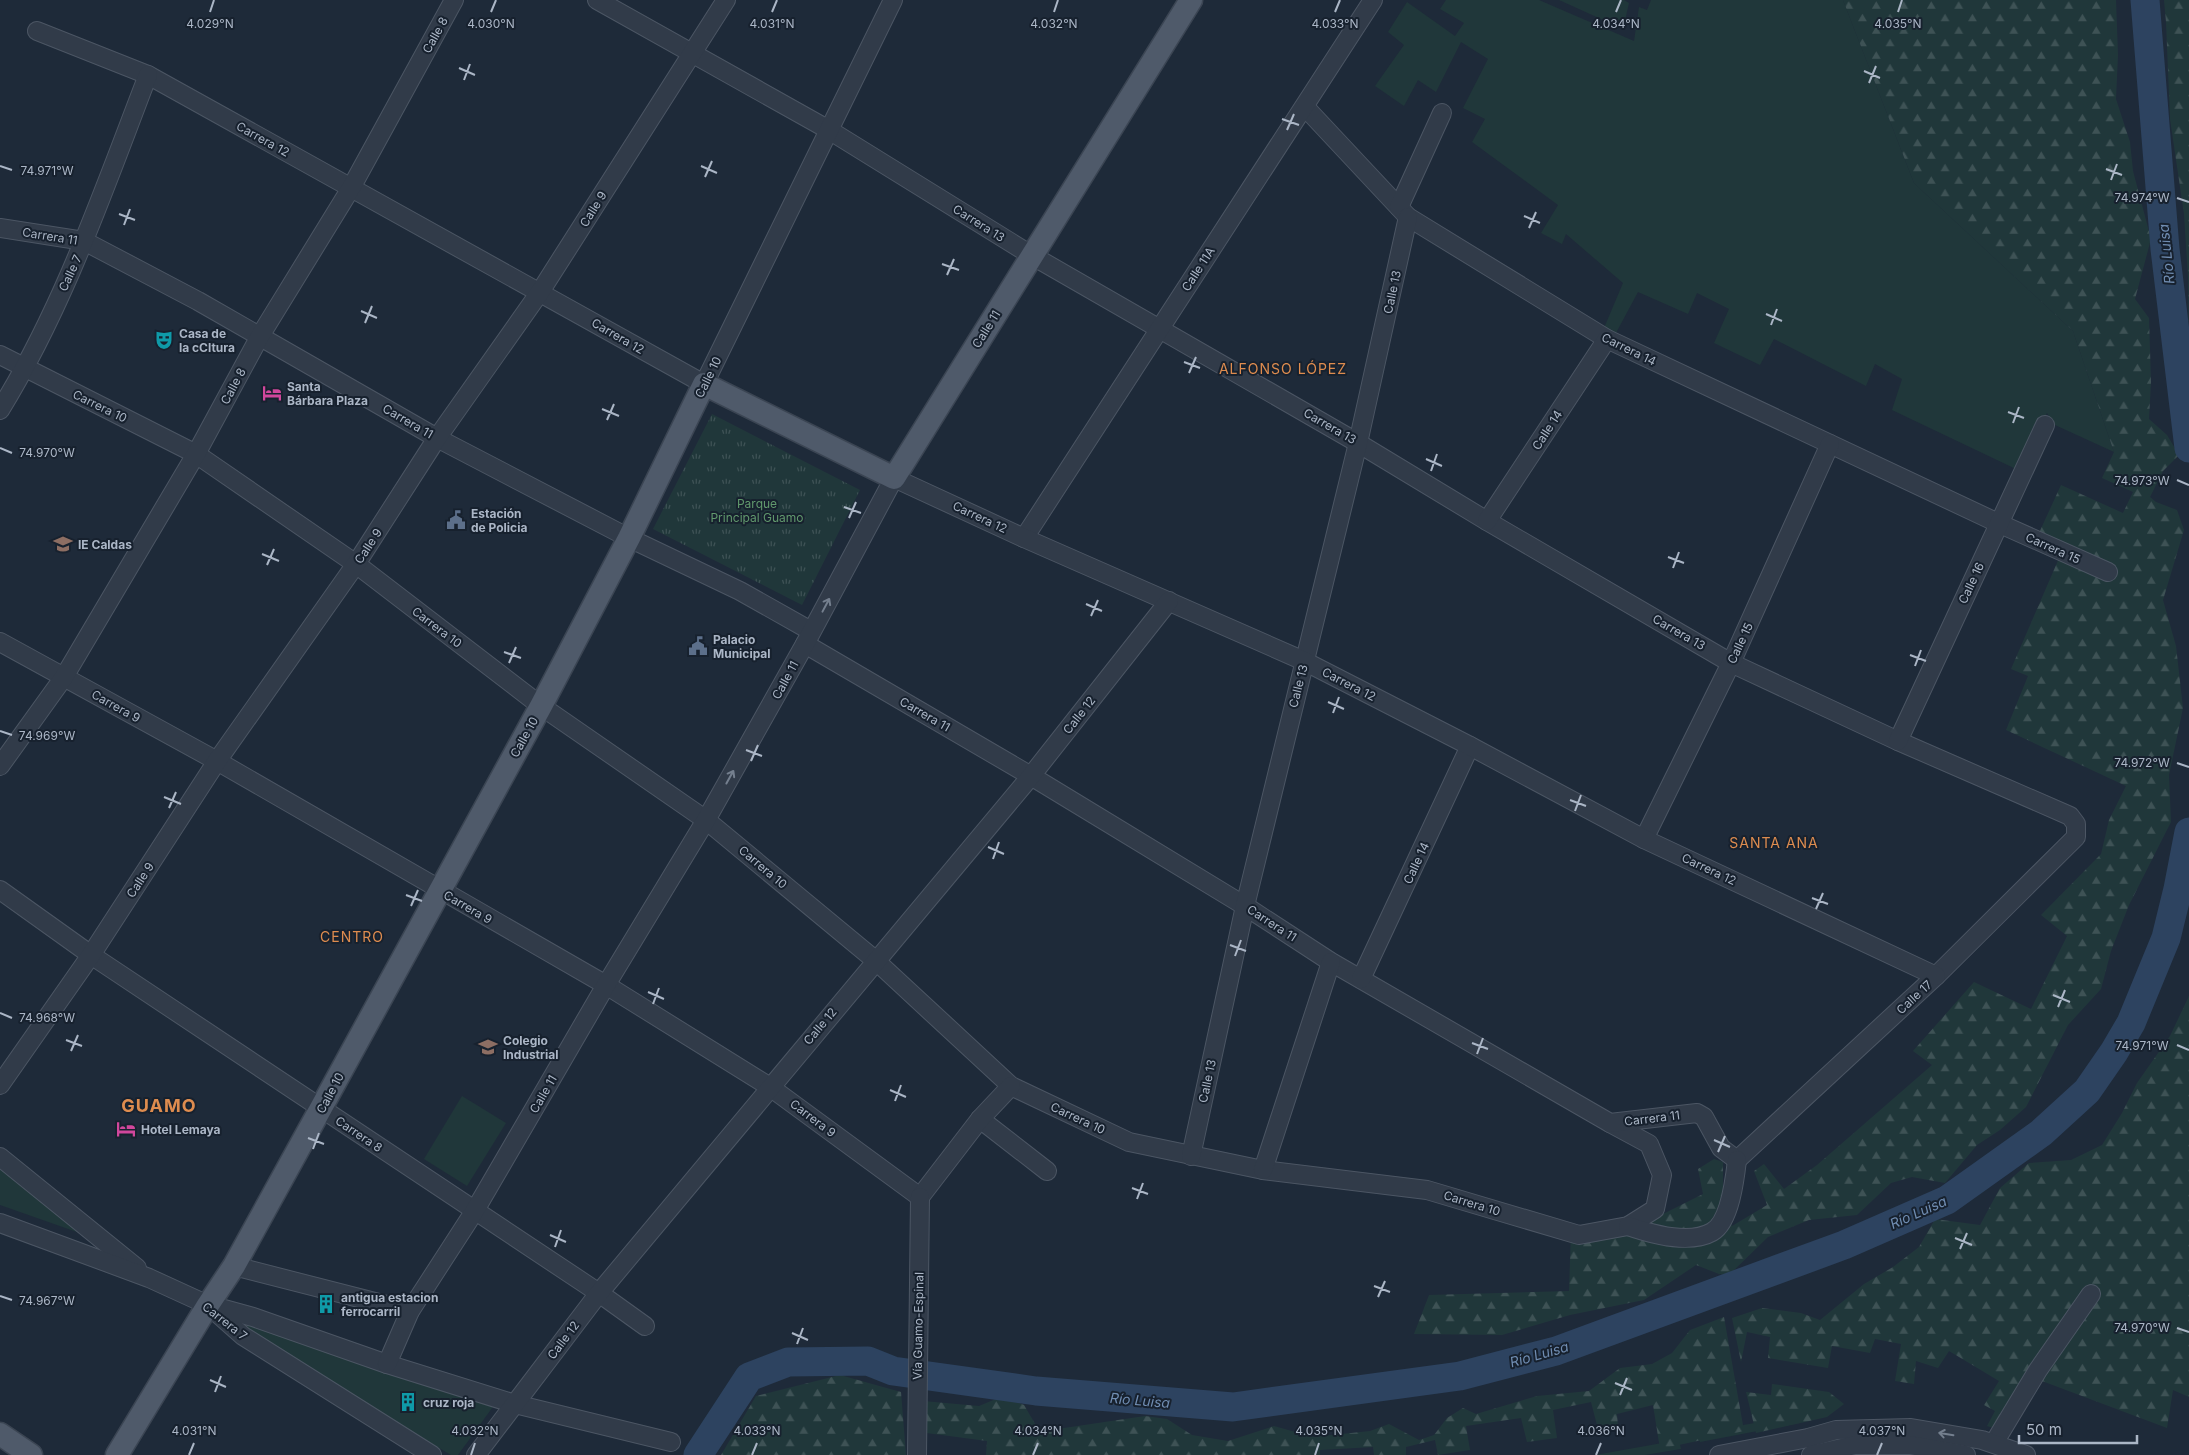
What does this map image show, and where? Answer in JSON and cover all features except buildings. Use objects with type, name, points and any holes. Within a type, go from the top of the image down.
[{"type":"main road","name":"Calle 11","points":[[894,478],[1191,0]]},
{"type":"main road","name":"Carrera 12","points":[[704,384],[894,478]]},
{"type":"main road","name":"Calle 10","points":[[117,1455],[208,1305],[234,1266],[321,1108],[541,706],[628,538],[704,384]]},
{"type":"main road","points":[[0,1434],[31,1455]]},
{"type":"street","name":"Calle 8","points":[[0,766],[64,677],[196,454],[260,336],[350,188],[454,0]]},
{"type":"street","name":"Carrera 13","points":[[597,0],[829,130],[1032,255],[1160,327],[1731,663],[1898,742],[2070,816],[2076,824]]},
{"type":"street","name":"Calle 9","points":[[0,1085],[91,955],[217,761],[356,564],[437,438],[540,292],[726,0]]},
{"type":"street","name":"Calle 10","points":[[704,384],[894,0]]},
{"type":"street","name":"Calle 11A","points":[[1024,538],[1373,0]]},
{"type":"street","name":"Carrera 12","points":[[37,31],[148,75],[704,384]]},
{"type":"street","name":"Calle 7","points":[[0,410],[26,369],[84,241],[148,75]]},
{"type":"street","name":"Carrera 14","points":[[1305,107],[1404,212],[1607,339],[1998,523]]},
{"type":"street","name":"Calle 13","points":[[1191,1156],[1245,906],[1358,443],[1404,212],[1442,113]]},
{"type":"street","name":"Carrera 11","points":[[0,228],[84,241],[260,336],[437,438],[628,538],[740,591],[808,637],[1245,906],[1331,962],[1610,1123],[1697,1113],[1704,1117],[1721,1148],[1737,1160]]},
{"type":"street","name":"Calle 14","points":[[1487,521],[1607,339]]},
{"type":"street","name":"Carrera 10","points":[[0,355],[196,454],[356,564],[541,706],[706,820],[875,960],[1011,1086],[1129,1142],[1263,1170],[1428,1190],[1579,1235],[1628,1226]]},
{"type":"street","name":"Calle 16","points":[[1898,742],[2045,425]]},
{"type":"street","name":"Calle 15","points":[[1644,839],[1731,663],[1830,444]]},
{"type":"street","name":"Carrera 12","points":[[894,478],[1024,538],[1304,661],[1470,746],[1644,839],[1936,976]]},
{"type":"street","name":"Calle 11","points":[[387,1364],[410,1311],[474,1212],[606,985],[706,820],[894,478]]},
{"type":"street","name":"Carrera 15","points":[[1998,523],[2108,572]]},
{"type":"street","name":"Calle 12","points":[[476,1455],[599,1293],[875,960],[1031,776],[1169,601]]},
{"type":"street","name":"Carrera 9","points":[[0,642],[217,761],[606,985],[770,1087],[920,1197]]},
{"type":"street","name":"Calle 14","points":[[1361,979],[1470,746]]},
{"type":"street","name":"Calle 17","points":[[1737,1160],[1936,976],[2076,837],[2076,824]]},
{"type":"street","name":"Carrera 8","points":[[0,890],[91,955],[646,1326]]},
{"type":"street","points":[[1263,1170],[1331,962]]},
{"type":"street","points":[[920,1197],[980,1119],[1011,1086]]},
{"type":"street","points":[[980,1119],[1047,1171]]},
{"type":"street","points":[[1610,1123],[1649,1144],[1662,1175],[1655,1209],[1628,1226]]},
{"type":"street","points":[[0,1157],[149,1278]]},
{"type":"street","points":[[1628,1226],[1655,1235],[1690,1238],[1713,1232],[1723,1218],[1734,1188],[1737,1160]]},
{"type":"street","name":"Vía Guamo-Espinal","points":[[916,1447],[920,1197]]},
{"type":"street","name":"Carrera 7","points":[[0,1223],[149,1278],[208,1305],[243,1336],[432,1455]]},
{"type":"street","points":[[234,1266],[410,1311]]},
{"type":"street","points":[[1985,1446],[2091,1294]]},
{"type":"street","points":[[208,1305],[253,1317],[387,1364],[515,1404],[671,1442]]},
{"type":"street","points":[[1810,1449],[1836,1430],[1852,1428],[1911,1428],[2026,1455]]},
{"type":"street","points":[[1719,1455],[1855,1446],[1910,1445],[1966,1455]]},
{"type":"green space","points":[[1446,0],[1539,0],[1634,41],[1639,7],[1647,10],[1651,0],[1843,0],[1914,183],[2073,331],[2114,452],[2055,425],[2047,413],[2018,470],[1892,410],[1902,379],[1875,364],[1866,386],[1774,339],[1760,365],[1714,343],[1729,309],[1697,293],[1688,314],[1638,292],[1616,333],[1604,328],[1623,283],[1566,234],[1562,244],[1541,233],[1558,205],[1472,142],[1485,119],[1463,108],[1488,59],[1461,42],[1436,92],[1418,80],[1404,106],[1375,86],[1404,45],[1388,32],[1407,2],[1455,36],[1464,23],[1440,9]]},
{"type":"green space","points":[[1559,0],[1624,0],[1629,3],[1623,29]]},
{"type":"green space","points":[[1843,0],[2116,0],[2118,55],[2116,99],[2130,142],[2133,171],[2151,239],[2135,299],[2149,318],[2151,382],[2149,419],[2167,435],[2179,455],[2163,471],[2150,497],[2156,502],[2177,510],[2184,530],[2163,600],[2176,646],[2183,708],[2169,775],[2171,822],[2129,905],[2111,951],[2101,989],[2068,1025],[2026,1107],[2000,1130],[1977,1145],[1945,1183],[1912,1177],[1891,1183],[1857,1215],[1809,1220],[1768,1237],[1729,1275],[1719,1274],[1696,1265],[1644,1300],[1570,1315],[1502,1335],[1414,1334],[1429,1295],[1569,1291],[1571,1231],[1665,1213],[1703,1194],[1698,1169],[1714,1159],[1723,1162],[1723,1197],[1732,1226],[1767,1205],[1754,1171],[1764,1164],[1784,1189],[1817,1165],[1932,1065],[1913,1051],[1974,982],[2031,1009],[2067,936],[2041,915],[2101,854],[2109,820],[2126,786],[2006,730],[2028,676],[2011,669],[2060,556],[2039,533],[2061,485],[2123,513],[2133,492],[2102,478],[2114,452],[2073,331],[1914,183]]},
{"type":"green space","points":[[2164,0],[2189,0],[2189,344],[2188,277],[2184,214],[2170,119]]},
{"type":"green space","name":"Parque Principal Guamo","points":[[712,414],[860,490],[802,605],[653,529]]},
{"type":"green space","points":[[2189,996],[2189,1397],[2173,1390],[2167,1428],[2034,1378],[2006,1432],[1987,1426],[1995,1411],[1984,1405],[1999,1381],[1949,1351],[1938,1368],[1916,1361],[1914,1384],[1895,1381],[1901,1344],[1875,1339],[1870,1353],[1832,1346],[1828,1368],[1768,1358],[1770,1337],[1747,1332],[1741,1362],[1732,1318],[1762,1308],[1801,1313],[1820,1320],[1864,1284],[1893,1267],[1919,1247],[1935,1219],[1980,1225],[2000,1188],[2029,1163],[2071,1160],[2102,1145],[2122,1113],[2137,1083],[2170,1036]]},
{"type":"green space","points":[[462,1096],[506,1123],[467,1186],[424,1159]]},
{"type":"green space","points":[[0,1164],[108,1243],[0,1205]]},
{"type":"green space","points":[[221,1297],[388,1368],[500,1397],[458,1455],[451,1455],[213,1314]]},
{"type":"green space","points":[[1724,1317],[1744,1431],[1660,1449],[1653,1405],[1617,1414],[1618,1427],[1598,1429],[1591,1402],[1553,1410],[1557,1438],[1527,1442],[1521,1418],[1466,1426],[1470,1450],[1438,1455],[1435,1440],[1406,1447],[1406,1455],[1374,1455],[1373,1447],[1320,1450],[1320,1455],[986,1455],[987,1441],[919,1432],[923,1401],[979,1406],[1003,1396],[1024,1405],[1037,1427],[1064,1428],[1145,1416],[1167,1419],[1192,1435],[1228,1441],[1274,1426],[1313,1437],[1370,1431],[1389,1424],[1419,1440],[1434,1435],[1447,1418],[1463,1408],[1476,1414],[1537,1396],[1589,1391],[1620,1368],[1652,1364],[1672,1353],[1690,1330]]},
{"type":"green space","points":[[840,1375],[901,1392],[906,1455],[721,1455],[756,1396]]},
{"type":"green space","points":[[1772,1384],[1829,1392],[1844,1404],[1827,1417],[1756,1433],[1746,1392],[1771,1395]]},
{"type":"green space","points":[[1800,1415],[1800,1423],[1700,1442],[1698,1433]]},
{"type":"green space","points":[[1679,1440],[1681,1449],[1645,1455],[1595,1455]]},
{"type":"waterway","name":"Río Luisa","points":[[2145,0],[2165,249],[2189,448]]},
{"type":"waterway","name":"Río Luisa","points":[[698,1455],[749,1377],[788,1362],[868,1361],[893,1371],[1036,1391],[1233,1407],[1460,1376],[1556,1351],[1844,1245],[1947,1200],[2041,1133],[2087,1091],[2131,1023],[2166,938],[2189,832]]},
{"type":"place","name":"Casa de la cCltura","points":[[164,340]]},
{"type":"place","name":"Santa Bárbara Plaza","points":[[272,393]]},
{"type":"place","name":"Estación de Policia","points":[[456,520]]},
{"type":"place","name":"IE Caldas","points":[[63,544]]},
{"type":"place","name":"Palacio Municipal","points":[[698,646]]},
{"type":"place","name":"Colegio Industrial","points":[[488,1047]]},
{"type":"place","name":"Hotel Lemaya","points":[[126,1129]]},
{"type":"place","name":"antigua estacion ferrocarril","points":[[326,1304]]},
{"type":"place","name":"cruz roja","points":[[408,1402]]},
{"type":"district","name":"ALFONSO LÓPEZ","points":[[1283,368]]},
{"type":"district","name":"SANTA ANA","points":[[1774,842]]},
{"type":"district","name":"CENTRO","points":[[352,936]]},
{"type":"district","name":"GUAMO","points":[[159,1105]]}]
